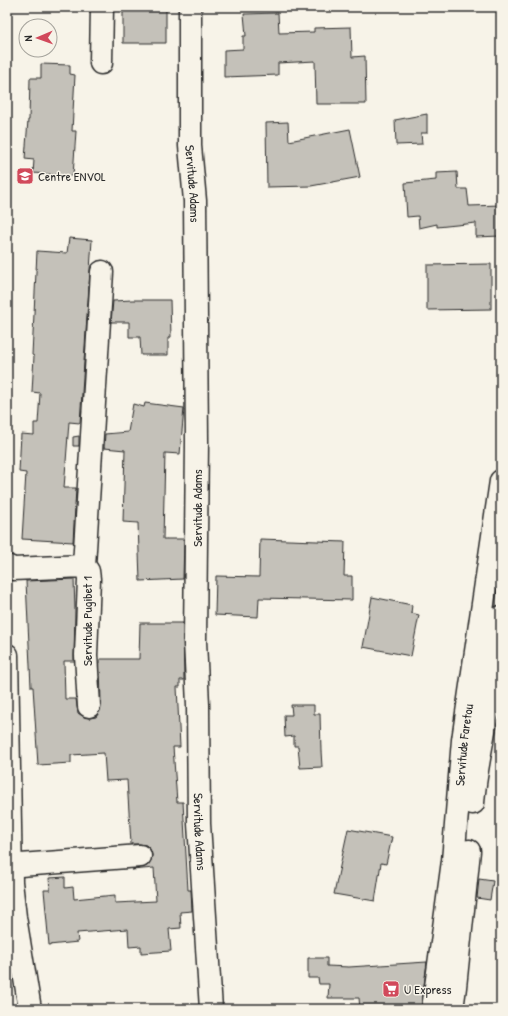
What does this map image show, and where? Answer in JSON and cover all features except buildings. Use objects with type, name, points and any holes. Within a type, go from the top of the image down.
[{"type":"street","points":[[101,63],[102,7]]},
{"type":"street","name":"Servitude Adams","points":[[190,7],[190,146],[195,201],[197,441],[195,641],[198,705],[199,824],[211,1009]]},
{"type":"street","points":[[84,566],[102,272]]},
{"type":"street","name":"Servitude Faretou","points":[[433,1009],[445,931],[453,861],[463,740],[501,481]]},
{"type":"street","name":"Servitude Pugibet 1","points":[[7,566],[13,569],[84,566],[88,571],[86,655],[89,706]]},
{"type":"street","name":"Servitude Faretou","points":[[452,1009],[468,862],[474,789],[501,617]]},
{"type":"street","points":[[7,655],[9,866],[15,917],[14,955],[30,1009]]},
{"type":"street","points":[[9,866],[140,856]]},
{"type":"place","name":"Centre ENVOL","points":[[25,176]]},
{"type":"place","name":"U Express","points":[[391,989]]}]
